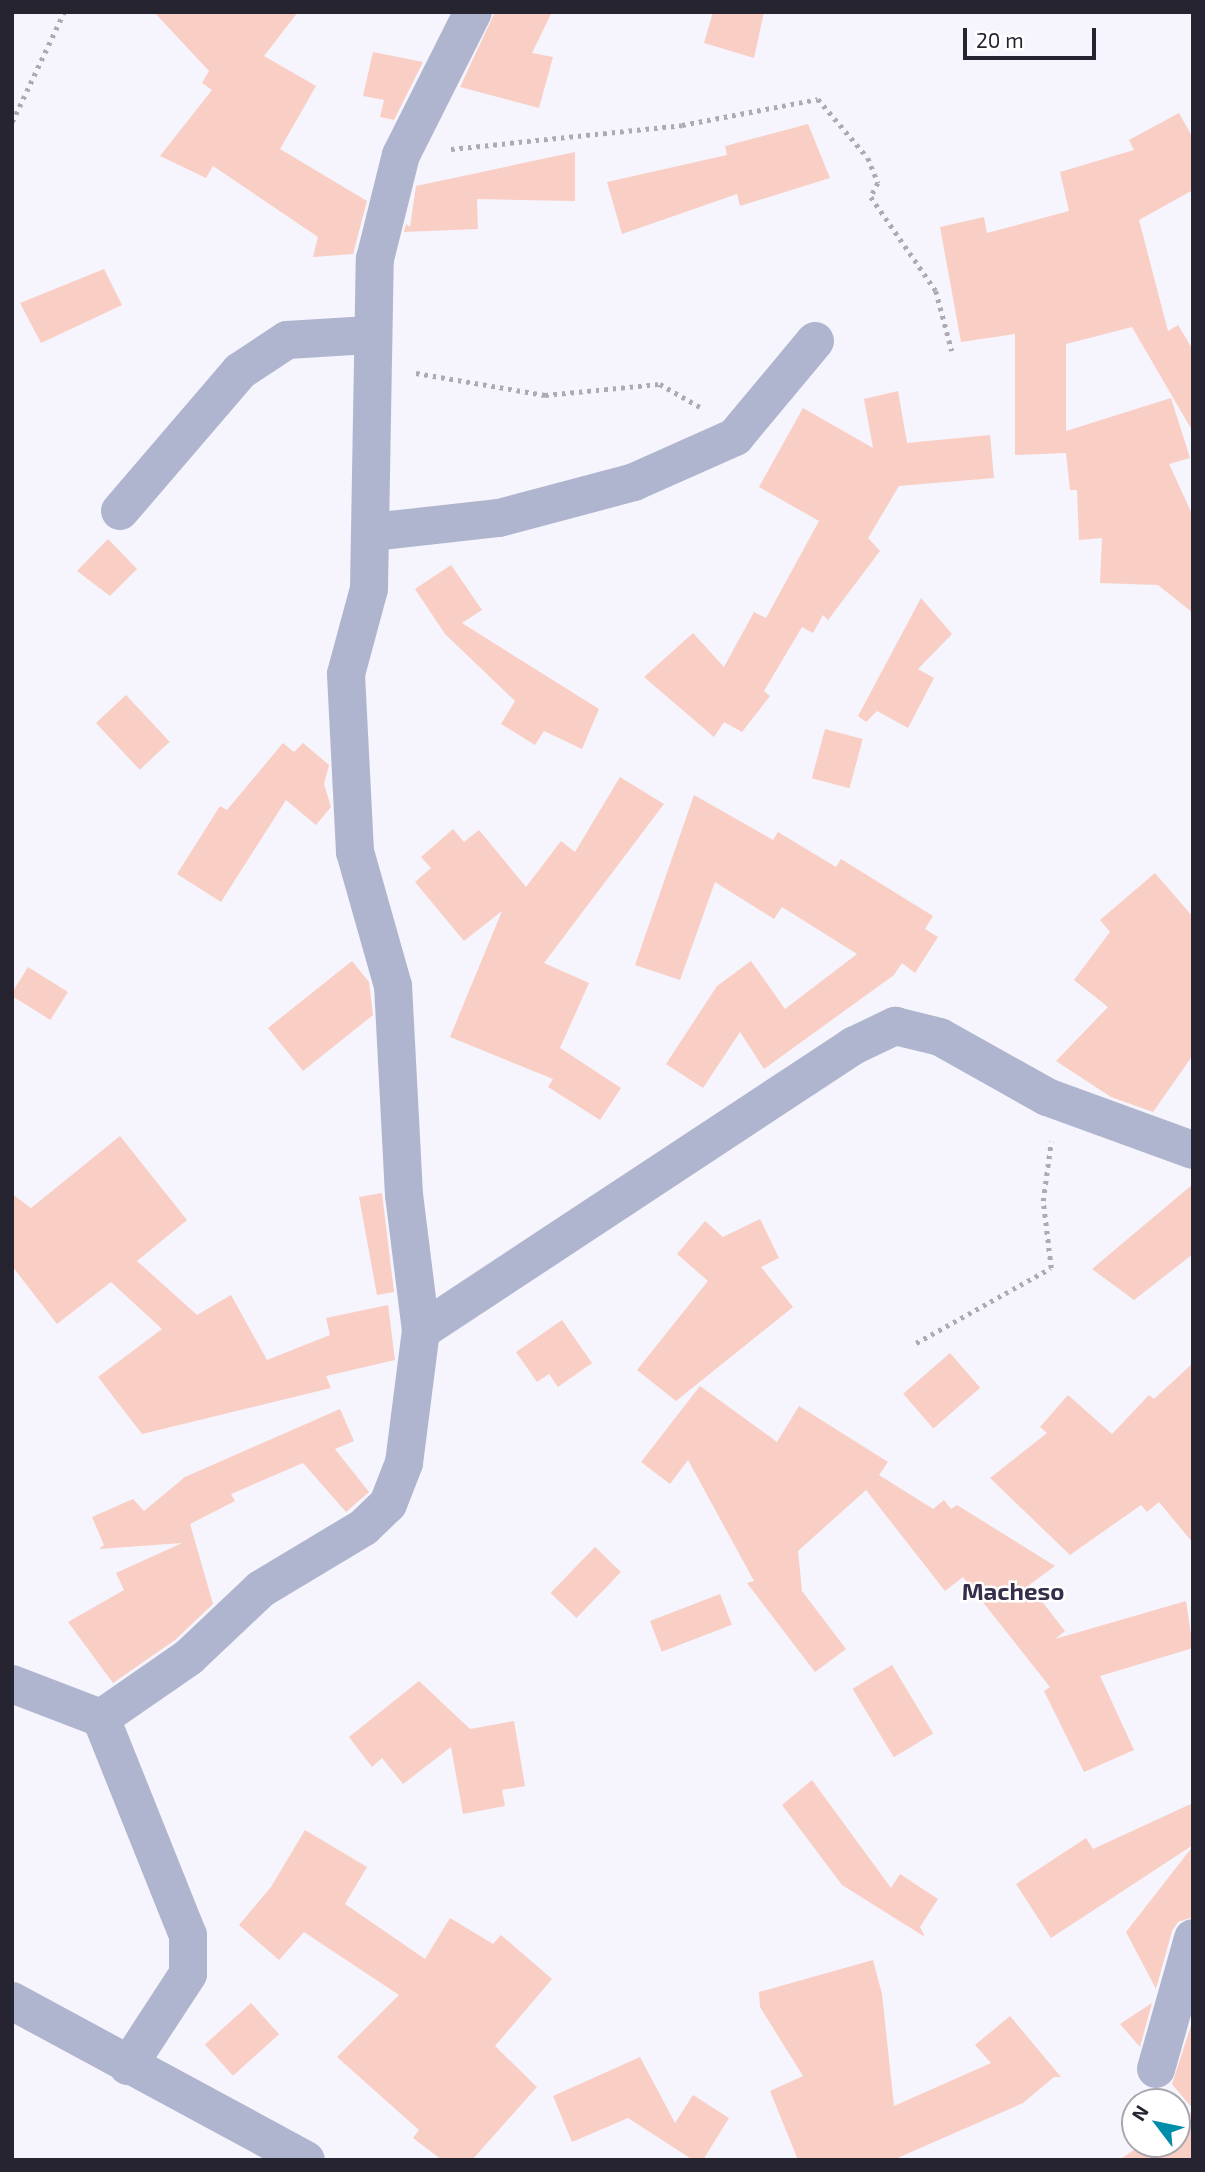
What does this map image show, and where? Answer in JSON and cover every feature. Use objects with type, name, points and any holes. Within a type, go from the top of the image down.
[{"type":"street","points":[[101,1718],[189,1657],[261,1589],[364,1527],[388,1504],[404,1463],[421,1331],[404,1195],[393,986],[355,852],[345,674],[369,589],[372,532],[370,351],[374,260],[401,155],[473,12]]},
{"type":"street","points":[[120,511],[240,371],[287,340],[370,351]]},
{"type":"street","points":[[372,532],[499,518],[607,489],[738,432],[816,341]]},
{"type":"street","points":[[421,1331],[853,1046],[895,1026],[940,1037],[1056,1100],[1193,1150]]},
{"type":"street","points":[[12,1684],[101,1718],[188,1935],[188,1974],[128,2066]]},
{"type":"street","points":[[1156,2069],[1193,1938]]},
{"type":"street","points":[[12,2001],[306,2160]]},
{"type":"path","points":[[12,122],[64,12]]},
{"type":"path","points":[[401,155],[682,125],[818,99],[868,158],[878,183],[871,197],[936,291],[952,351]]},
{"type":"path","points":[[370,351],[464,378],[545,395],[660,384],[738,432]]},
{"type":"path","points":[[916,1343],[1051,1269],[1043,1201],[1056,1100]]},
{"type":"building","points":[[154,12],[298,12],[264,56],[316,86],[280,149],[367,201],[353,254],[313,257],[318,237],[213,166],[206,178],[160,156],[212,90],[202,83],[209,71]]},
{"type":"building","points":[[495,12],[552,12],[532,53],[553,57],[539,108],[460,87]]},
{"type":"building","points":[[713,12],[764,12],[754,58],[704,43]]},
{"type":"building","points":[[373,52],[423,62],[394,120],[380,117],[384,100],[363,96]]},
{"type":"building","points":[[1179,113],[1193,138],[1193,190],[1139,220],[1168,331],[1178,325],[1193,350],[1193,432],[1132,327],[1066,344],[1066,431],[1171,398],[1190,458],[1169,464],[1193,516],[1193,613],[1158,585],[1100,583],[1102,538],[1079,540],[1077,490],[1070,490],[1066,453],[1015,455],[1015,334],[961,342],[940,227],[984,217],[987,233],[1069,211],[1060,172],[1134,150],[1129,140]]},
{"type":"building","points":[[808,124],[830,178],[740,206],[737,194],[622,234],[607,182],[727,155],[725,146]]},
{"type":"building","points":[[575,152],[575,201],[477,199],[478,229],[404,232],[406,224],[410,227],[416,186]]},
{"type":"building","points":[[104,269],[122,305],[41,343],[20,303]]},
{"type":"building","points":[[898,391],[907,443],[990,435],[994,478],[899,486],[868,538],[880,551],[828,620],[823,615],[813,633],[802,627],[764,691],[770,696],[742,732],[724,722],[714,737],[644,677],[693,633],[724,667],[754,612],[766,618],[819,521],[759,487],[803,408],[873,448],[864,399]]},
{"type":"building","points":[[108,539],[137,569],[110,596],[77,571]]},
{"type":"building","points":[[451,565],[482,610],[462,623],[599,709],[582,749],[544,731],[535,745],[501,724],[515,701],[445,634],[415,589]]},
{"type":"building","points":[[921,598],[952,634],[918,669],[934,678],[908,728],[877,711],[866,722],[858,716]]},
{"type":"building","points":[[126,695],[170,742],[140,770],[96,723]]},
{"type":"building","points":[[825,729],[863,739],[849,788],[812,778]]},
{"type":"building","points":[[283,743],[294,752],[303,743],[329,765],[324,784],[331,807],[316,825],[286,800],[221,902],[177,874],[220,806],[227,810]]},
{"type":"building","points":[[620,777],[664,804],[544,963],[589,983],[560,1048],[621,1088],[600,1120],[548,1087],[553,1079],[450,1037],[502,911],[464,941],[415,882],[431,868],[421,857],[453,829],[464,842],[479,830],[526,887],[561,841],[575,852]]},
{"type":"building","points":[[694,795],[773,840],[778,832],[836,867],[841,859],[933,916],[925,929],[938,937],[915,973],[902,963],[894,975],[764,1069],[740,1032],[703,1088],[666,1064],[717,986],[751,961],[785,1009],[857,954],[782,907],[774,919],[715,882],[680,980],[635,965]]},
{"type":"building","points":[[1155,873],[1193,917],[1193,1055],[1153,1112],[1111,1097],[1056,1061],[1108,1007],[1074,980],[1110,932],[1100,920]]},
{"type":"building","points":[[352,961],[369,982],[373,1015],[303,1071],[268,1028]]},
{"type":"building","points":[[28,967],[68,992],[50,1020],[12,996]]},
{"type":"building","points":[[120,1136],[187,1220],[137,1261],[197,1315],[231,1295],[267,1360],[330,1335],[326,1318],[388,1305],[395,1360],[326,1376],[331,1388],[142,1434],[98,1377],[162,1329],[111,1282],[57,1324],[12,1266],[12,1194],[31,1208]]},
{"type":"building","points":[[1193,1184],[1193,1254],[1134,1300],[1092,1269]]},
{"type":"building","points":[[382,1193],[394,1292],[377,1295],[359,1197]]},
{"type":"building","points":[[760,1219],[779,1258],[761,1267],[793,1307],[676,1401],[637,1370],[708,1281],[677,1254],[705,1221],[723,1237]]},
{"type":"building","points":[[562,1320],[592,1363],[558,1387],[549,1374],[537,1382],[516,1352]]},
{"type":"building","points":[[950,1353],[980,1388],[933,1428],[903,1394]]},
{"type":"building","points":[[1193,1363],[1193,1543],[1159,1502],[1147,1512],[1141,1505],[1070,1555],[990,1478],[1047,1433],[1040,1427],[1068,1395],[1112,1434],[1149,1395],[1154,1399]]},
{"type":"building","points":[[700,1386],[777,1442],[799,1406],[888,1462],[879,1475],[933,1509],[944,1500],[951,1509],[957,1505],[1055,1566],[1029,1585],[1065,1631],[1055,1639],[1186,1601],[1193,1648],[1100,1676],[1134,1750],[1084,1772],[1044,1691],[1050,1687],[963,1577],[945,1591],[866,1490],[798,1551],[802,1591],[846,1649],[815,1672],[747,1583],[754,1581],[688,1460],[670,1484],[641,1462]]},
{"type":"building","points":[[340,1409],[354,1441],[335,1449],[369,1492],[346,1512],[303,1463],[231,1494],[235,1501],[190,1524],[213,1604],[175,1640],[113,1683],[68,1622],[124,1590],[116,1573],[182,1543],[99,1549],[104,1545],[92,1517],[133,1499],[144,1511],[185,1477]]},
{"type":"building","points":[[595,1547],[621,1572],[576,1618],[551,1593]]},
{"type":"building","points":[[720,1594],[732,1625],[662,1652],[650,1621]]},
{"type":"building","points":[[892,1665],[933,1734],[894,1757],[853,1689]]},
{"type":"building","points":[[419,1681],[470,1729],[514,1721],[525,1786],[502,1790],[505,1806],[463,1814],[451,1747],[403,1784],[382,1758],[372,1767],[349,1737]]},
{"type":"building","points":[[812,1780],[891,1888],[900,1874],[938,1899],[920,1927],[925,1937],[842,1885],[782,1805]]},
{"type":"building","points":[[1193,1803],[1193,1845],[1051,1938],[1016,1884],[1086,1838],[1093,1849]]},
{"type":"building","points":[[305,1830],[367,1867],[345,1904],[425,1959],[450,1918],[493,1944],[501,1935],[552,1979],[495,2046],[537,2087],[472,2160],[442,2160],[413,2138],[419,2130],[337,2057],[399,1995],[304,1932],[279,1960],[239,1925],[271,1887]]},
{"type":"building","points":[[1193,1846],[1193,1917],[1178,1922],[1172,1931],[1156,1989],[1126,1932]]},
{"type":"building","points":[[873,1960],[882,1994],[894,2106],[991,2063],[975,2045],[1010,2016],[1061,2077],[1054,2077],[1023,2103],[893,2160],[798,2160],[770,2091],[803,2076],[760,2007],[759,1992]]},
{"type":"building","points":[[251,2003],[279,2034],[233,2076],[205,2044]]},
{"type":"building","points":[[1152,2003],[1140,2047],[1120,2024]]},
{"type":"building","points":[[1193,2019],[1193,2109],[1191,2088],[1175,2088],[1172,2084]]},
{"type":"building","points":[[640,2057],[675,2123],[693,2095],[729,2118],[703,2160],[693,2160],[628,2118],[572,2142],[553,2096]]},
{"type":"building","points":[[1193,2111],[1193,2160],[1119,2160],[1191,2158]]},
{"type":"district","name":"Macheso","points":[[1013,1591]]}]
